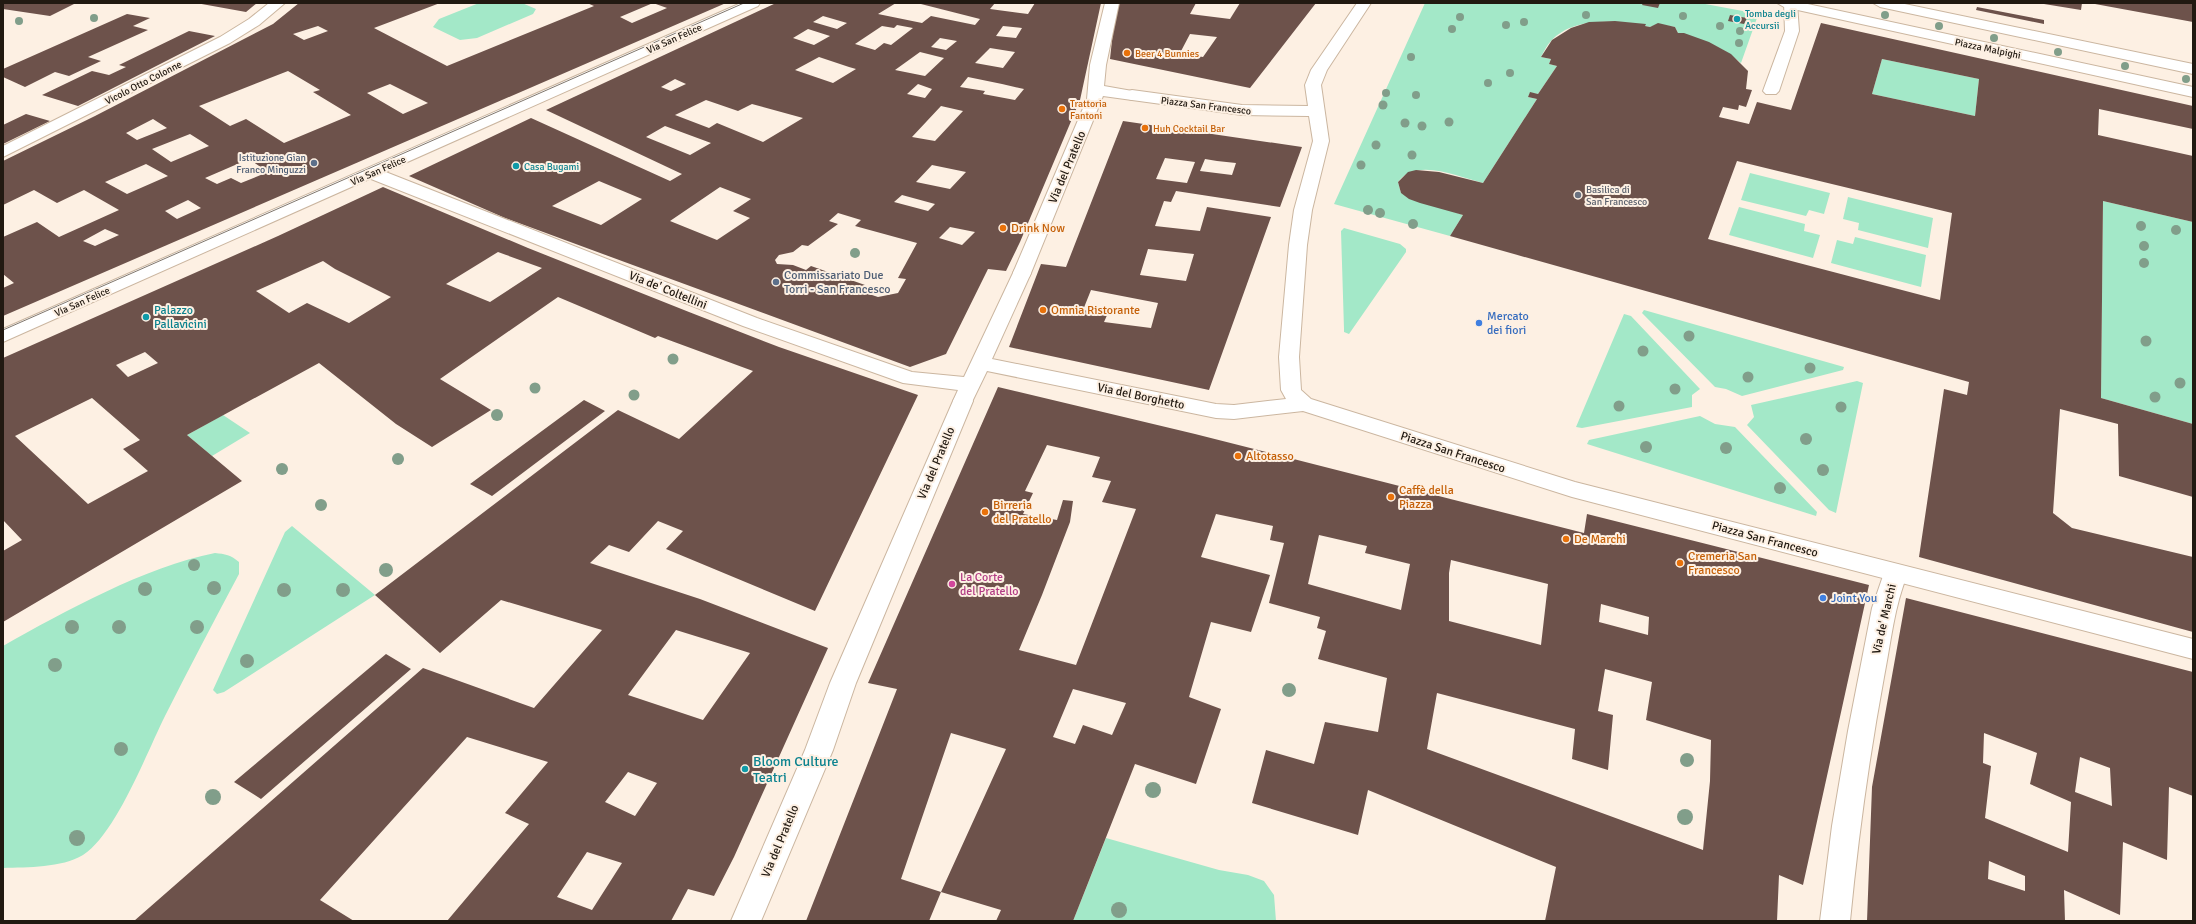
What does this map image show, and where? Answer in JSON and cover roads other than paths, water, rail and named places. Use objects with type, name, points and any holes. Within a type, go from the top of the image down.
[{"type":"street","name":"Vicolo Otto Colonne","points":[[3,152],[225,40],[254,22],[278,3]]},
{"type":"street","name":"Via San Felice","points":[[3,336],[753,3]]},
{"type":"street","name":"Via del Pratello","points":[[746,921],[819,750],[843,683],[966,393],[1022,274],[1093,106],[1097,90],[1098,65],[1112,3]]},
{"type":"street","points":[[1304,404],[1296,398],[1291,390],[1289,357],[1298,245],[1303,210],[1321,148],[1321,132],[1316,111],[1313,85],[1315,77],[1364,3]]},
{"type":"street","name":"Piazza Malpighi","points":[[1880,3],[2193,69]]},
{"type":"street","points":[[1771,91],[1792,31],[1787,4]]},
{"type":"street","name":"Piazza Malpighi","points":[[1787,4],[2193,92]]},
{"type":"street","name":"Piazza San Francesco","points":[[1097,90],[1242,110],[1316,111]]},
{"type":"street","name":"Via de' Coltellini","points":[[372,173],[757,325],[910,378],[966,393]]},
{"type":"street","name":"Via del Borghetto","points":[[980,363],[1216,411],[1234,412],[1304,404]]},
{"type":"street","name":"Piazza San Francesco","points":[[1304,404],[1572,490],[1896,573]]},
{"type":"street","name":"Via de' Marchi","points":[[1835,921],[1841,855],[1857,746],[1884,609],[1896,573],[2193,649]]},
{"type":"tram line","points":[[3,330],[744,3]]},
{"type":"place","name":"Tomba degli Accursii","points":[[1737,19]]},
{"type":"place","name":"Beer 4 Bunnies","points":[[1127,53]]},
{"type":"place","name":"Trattoria Fantoni","points":[[1062,109]]},
{"type":"place","name":"Huh Cocktail Bar","points":[[1145,128]]},
{"type":"place","name":"Istituzione Gian Franco Minguzzi","points":[[314,163]]},
{"type":"place","name":"Casa Bugami","points":[[516,166]]},
{"type":"place","name":"Basilica di San Francesco","points":[[1578,195]]},
{"type":"place","name":"Drink Now","points":[[1003,228]]},
{"type":"place","name":"Commissariato Due Torri - San Francesco","points":[[776,282]]},
{"type":"place","name":"Omnia Ristorante","points":[[1043,310]]},
{"type":"place","name":"Palazzo Pallavicini","points":[[146,317]]},
{"type":"place","name":"Mercato dei fiori","points":[[1479,323]]},
{"type":"place","name":"Altotasso","points":[[1238,456]]},
{"type":"place","name":"Caffè della Piazza","points":[[1391,497]]},
{"type":"place","name":"Birreria del Pratello","points":[[985,512]]},
{"type":"place","name":"De Marchi","points":[[1566,539]]},
{"type":"place","name":"Cremeria San Francesco","points":[[1680,563]]},
{"type":"place","name":"La Corte del Pratello","points":[[952,584]]},
{"type":"place","name":"Joint You","points":[[1823,598]]},
{"type":"place","name":"Bloom Culture Teatri","points":[[745,769]]}]
